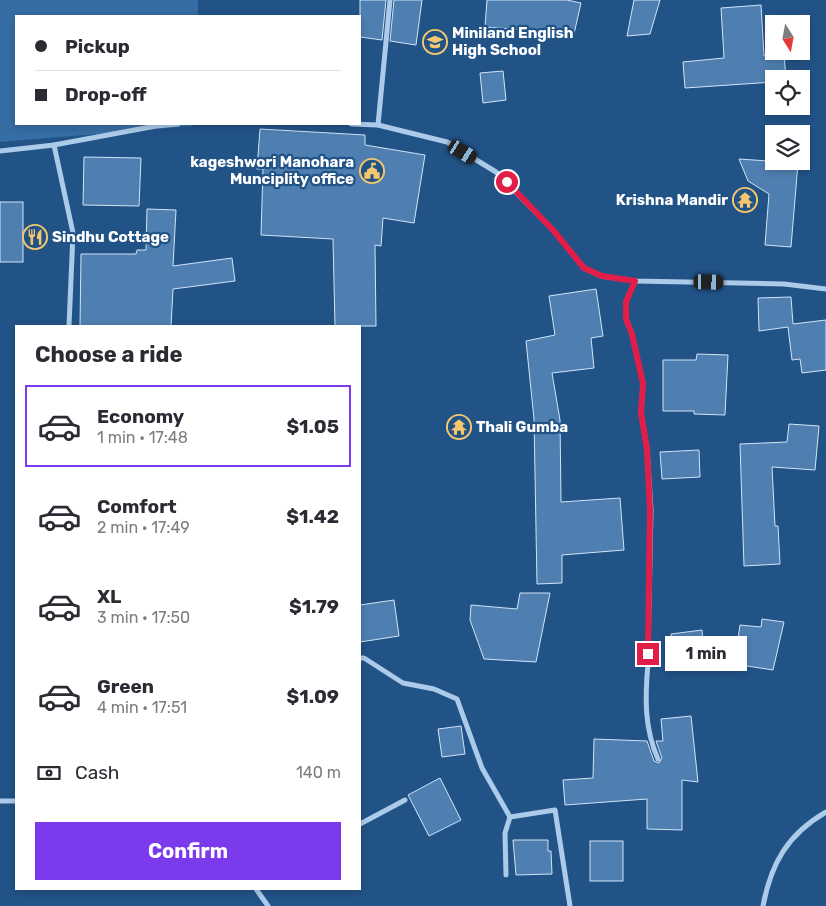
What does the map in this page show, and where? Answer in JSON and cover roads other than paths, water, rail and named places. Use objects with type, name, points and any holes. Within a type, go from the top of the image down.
[{"type":"street","points":[[378,125],[390,0]]},
{"type":"street","points":[[361,124],[378,125],[447,142],[496,172],[553,230],[584,268],[602,276],[635,281],[784,284],[826,290]]},
{"type":"street","points":[[0,151],[54,145],[167,125]]},
{"type":"street","points":[[54,145],[73,233],[69,325]]},
{"type":"street","points":[[635,281],[626,302],[626,319],[632,334],[643,384],[641,413],[647,449],[650,510],[648,654]]},
{"type":"street","points":[[361,658],[364,658],[403,683],[434,689],[457,699],[482,768],[510,817],[505,833],[506,875]]},
{"type":"street","points":[[648,663],[644,705],[648,717],[649,738],[658,759]]},
{"type":"street","points":[[361,823],[405,800]]},
{"type":"street","points":[[0,802],[15,801]]},
{"type":"street","points":[[510,817],[555,810],[570,906]]},
{"type":"street","points":[[763,906],[768,882],[786,845],[806,823],[826,812]]},
{"type":"street","points":[[257,890],[268,906]]},
{"type":"place","name":"Miniland English High School","points":[[435,42]]},
{"type":"place","name":"kageshwori Manohara Munciplity office","points":[[372,171]]},
{"type":"place","name":"Krishna Mandir","points":[[745,200]]},
{"type":"place","name":"Sindhu Cottage","points":[[35,237]]},
{"type":"place","name":"Thali Gumba","points":[[459,427]]}]
